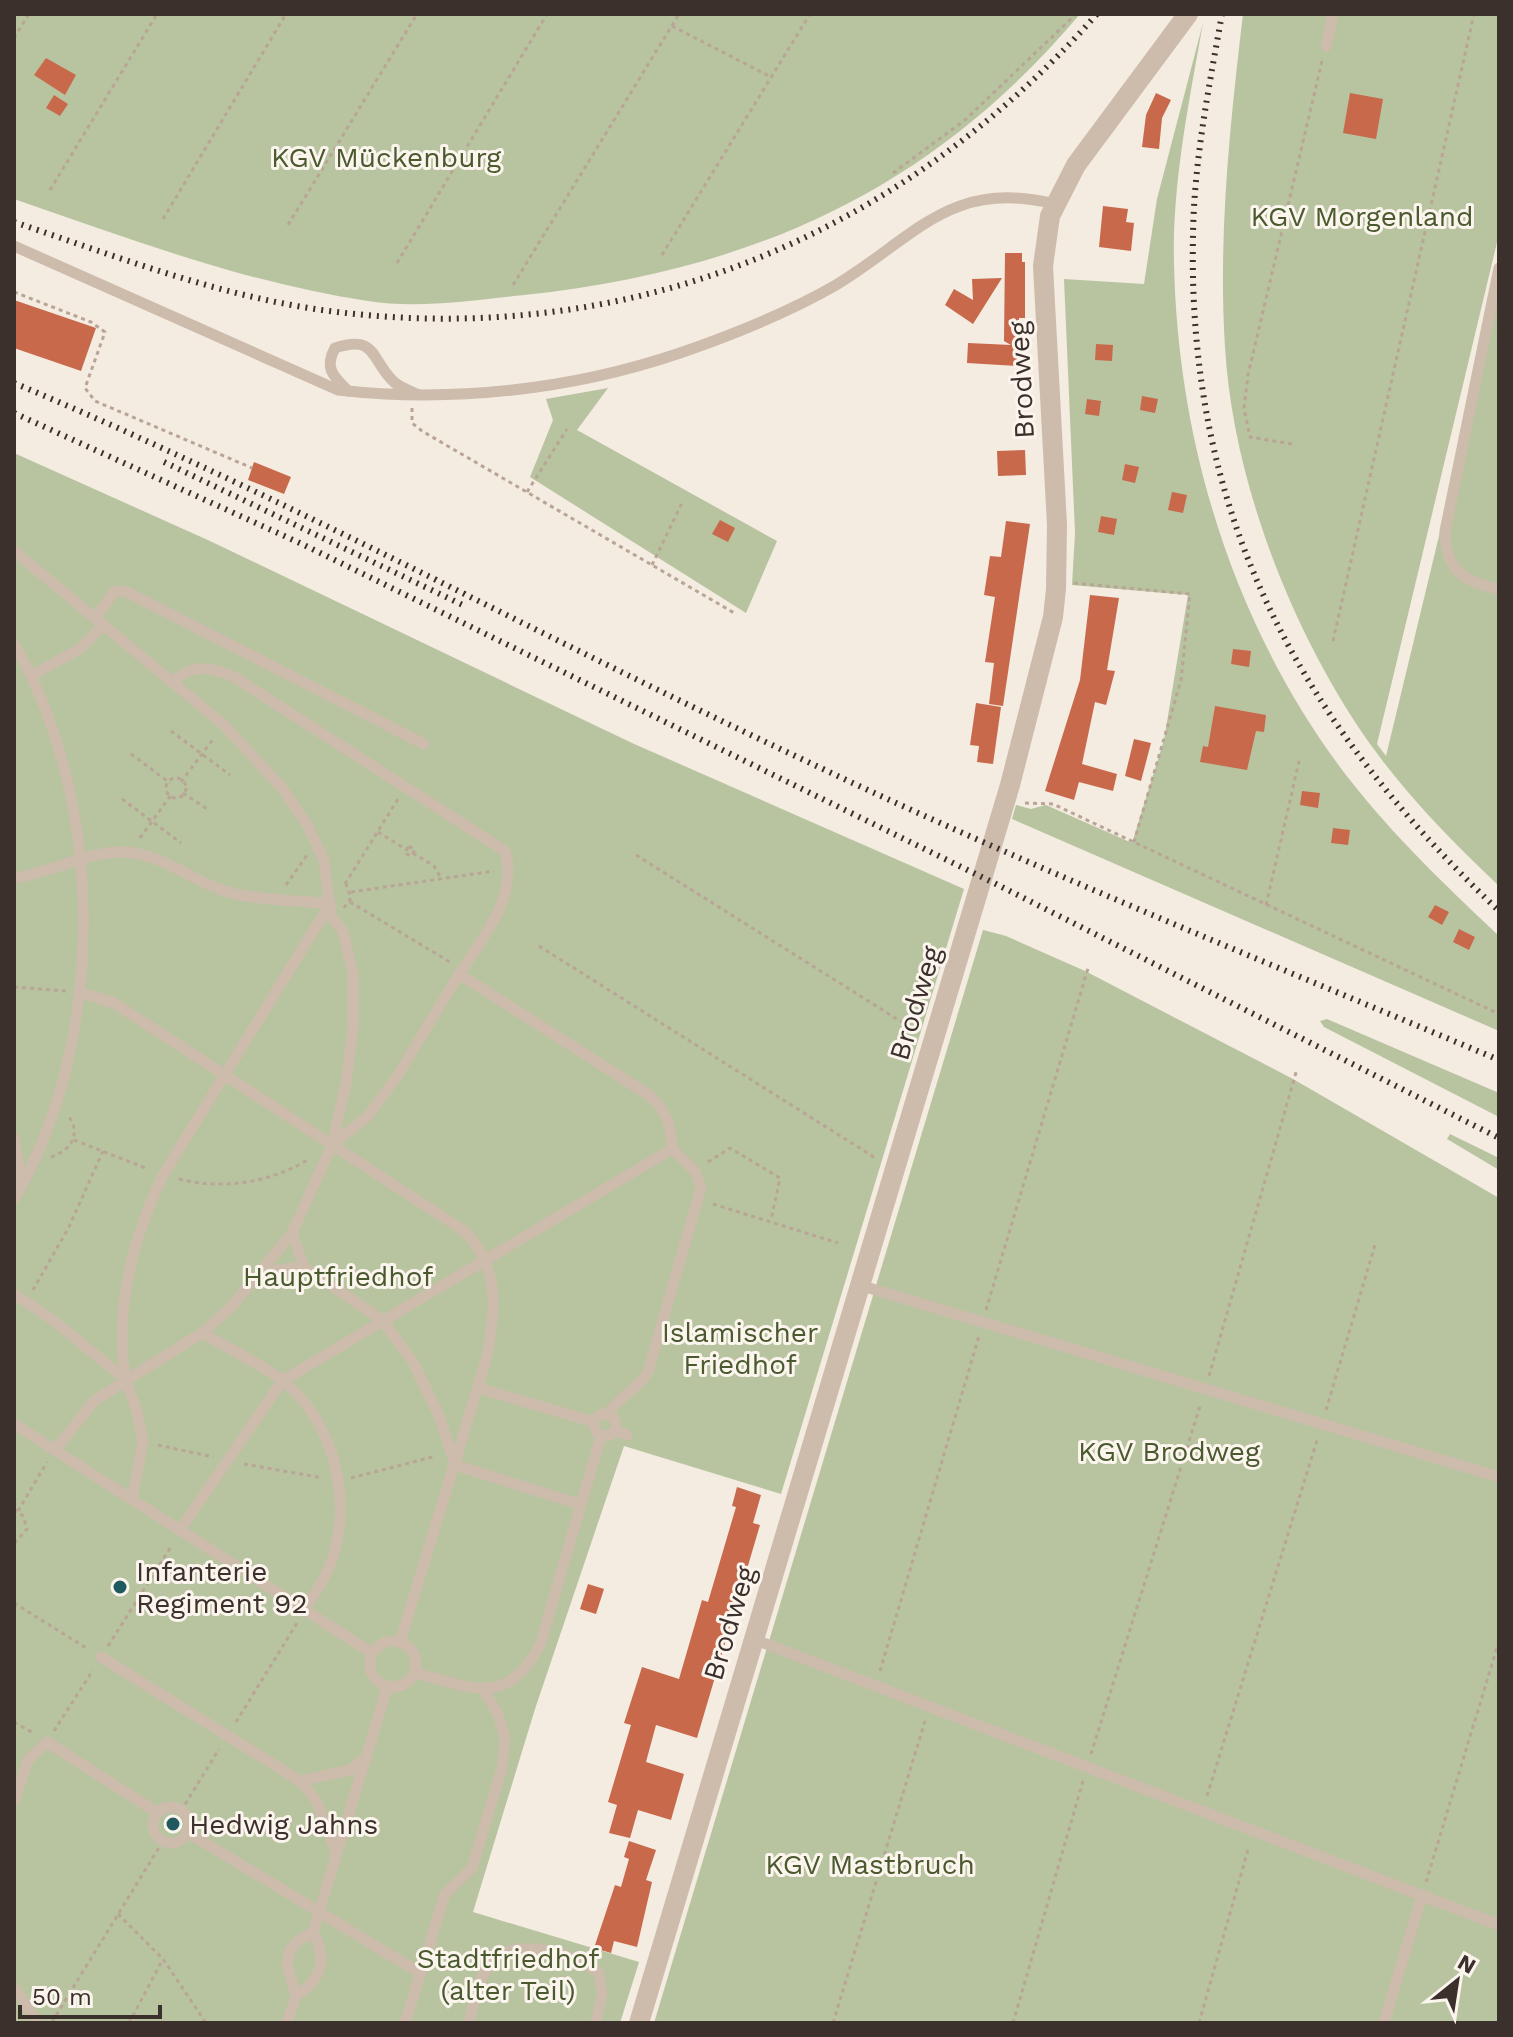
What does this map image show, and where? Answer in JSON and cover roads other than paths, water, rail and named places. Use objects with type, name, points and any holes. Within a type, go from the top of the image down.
[{"type":"street","name":"Brodweg","points":[[639,2023],[1006,798],[1053,617],[1057,525],[1043,266],[1054,204],[1076,165],[1188,14]]},
{"type":"lane","points":[[1326,46],[1333,14]]},
{"type":"lane","points":[[14,246],[267,361],[348,391],[421,396],[528,388],[679,353],[833,286],[946,209],[1009,199],[1054,204]]},
{"type":"lane","points":[[1499,268],[1445,531],[1445,550],[1460,573],[1476,585],[1499,589]]},
{"type":"lane","points":[[348,391],[331,374],[328,361],[335,348],[351,343],[367,346],[380,359],[394,382],[421,396]]},
{"type":"lane","points":[[14,551],[224,725],[282,788],[316,842],[324,861],[331,917],[343,931],[353,974],[353,1027],[346,1084],[332,1145],[292,1233],[263,1271],[202,1333],[95,1400],[51,1455]]},
{"type":"lane","points":[[32,675],[80,649],[99,622],[114,592],[125,591],[424,744]]},
{"type":"lane","points":[[14,644],[32,675],[69,794],[80,860],[82,993],[55,1107],[14,1199]]},
{"type":"lane","points":[[173,682],[181,674],[214,668],[492,839],[505,851],[511,868],[501,905],[398,1075],[368,1116],[332,1145]]},
{"type":"lane","points":[[14,878],[80,860],[129,853],[166,864],[197,881],[233,893],[330,904]]},
{"type":"lane","points":[[132,1499],[143,1441],[136,1408],[125,1379],[120,1347],[127,1267],[142,1220],[163,1175],[330,904]]},
{"type":"lane","points":[[461,971],[649,1095],[665,1110],[672,1129],[672,1149],[695,1171],[701,1188],[648,1372],[638,1389],[594,1422],[478,1388]]},
{"type":"lane","points":[[82,993],[114,1003],[463,1230],[487,1258],[493,1292],[493,1330],[400,1642]]},
{"type":"lane","points":[[14,1138],[22,1186]]},
{"type":"lane","points":[[180,1530],[282,1381],[672,1149]]},
{"type":"lane","points":[[292,1233],[304,1267],[382,1320],[413,1362],[440,1418],[455,1465],[579,1504]]},
{"type":"lane","points":[[263,1271],[304,1267]]},
{"type":"lane","points":[[859,1285],[1499,1477]]},
{"type":"lane","points":[[14,1294],[125,1379]]},
{"type":"lane","points":[[202,1333],[282,1381],[308,1405],[340,1481],[339,1524],[328,1570],[305,1609]]},
{"type":"lane","points":[[607,1415],[616,1424],[615,1430]]},
{"type":"lane","points":[[415,1673],[484,1691],[508,1682],[528,1667],[540,1645],[601,1436],[594,1422]]},
{"type":"lane","points":[[14,1424],[51,1455],[132,1499],[372,1653]]},
{"type":"lane","points":[[601,1436],[615,1430],[627,1435]]},
{"type":"lane","points":[[753,1639],[1499,1925]]},
{"type":"lane","points":[[390,1641],[400,1642],[410,1648],[417,1660],[415,1673],[399,1688],[387,1688],[375,1679],[369,1665],[372,1653],[390,1641]]},
{"type":"lane","points":[[101,1657],[300,1781],[316,1800],[336,1852]]},
{"type":"lane","points":[[287,2023],[296,1996],[287,1964],[290,1950],[313,1932],[387,1688]]},
{"type":"lane","points":[[405,2023],[445,1894],[472,1868],[502,1768],[505,1738],[498,1714],[484,1691]]},
{"type":"lane","points":[[14,1801],[28,1760],[47,1742],[158,1813]]},
{"type":"lane","points":[[300,1781],[350,1770],[366,1758]]},
{"type":"lane","points":[[14,1763],[28,1760]]},
{"type":"lane","points":[[168,1808],[181,1811],[188,1820],[187,1832],[176,1842],[163,1841],[154,1830],[158,1813],[168,1808]]},
{"type":"lane","points":[[187,1832],[420,1973]]},
{"type":"lane","points":[[1384,2023],[1422,1895]]},
{"type":"lane","points":[[296,1996],[309,1988],[319,1974],[321,1947],[313,1932]]},
{"type":"lane","points":[[469,2023],[487,1966],[506,1952],[533,1949],[584,1961],[599,1973],[602,1994],[596,2023]]},
{"type":"lane","points":[[14,1987],[38,2023]]},
{"type":"railway","points":[[14,222],[205,285],[322,310],[434,319],[542,313],[647,294],[748,262],[844,218],[934,161],[1019,93],[1097,14]]},
{"type":"railway","points":[[1222,14],[1199,152],[1193,235],[1196,337],[1210,433],[1235,523],[1269,608],[1313,688],[1366,765],[1428,839],[1499,911]]},
{"type":"railway","points":[[14,383],[214,472],[891,801],[1499,1060]]},
{"type":"railway","points":[[14,413],[302,544],[994,883],[1499,1138]]},
{"type":"railway","points":[[164,462],[467,607]]},
{"type":"place","name":"Infanterie Regiment 92","points":[[120,1587]]},
{"type":"place","name":"Hedwig Jahns","points":[[173,1824]]},
{"type":"park label","name":"KGV Mückenburg","points":[[386,157]]},
{"type":"park label","name":"KGV Morgenland","points":[[1362,216]]},
{"type":"park label","name":"Hauptfriedhof","points":[[338,1276]]},
{"type":"park label","name":"Islamischer Friedhof","points":[[740,1348]]},
{"type":"park label","name":"KGV Brodweg","points":[[1169,1451]]},
{"type":"park label","name":"KGV Mastbruch","points":[[870,1864]]},
{"type":"park label","name":"Stadtfriedhof (alter Teil)","points":[[508,1974]]}]
